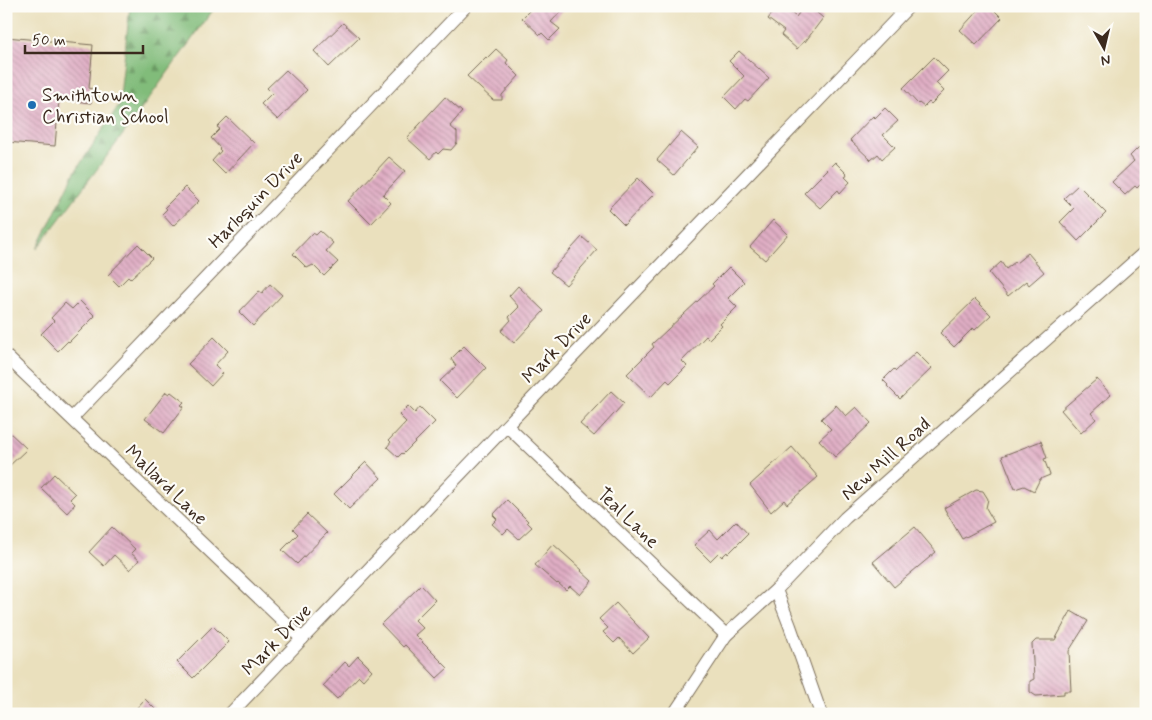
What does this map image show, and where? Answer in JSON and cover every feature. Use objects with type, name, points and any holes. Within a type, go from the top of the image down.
[{"type":"street","name":"Harloquin Drive","points":[[72,418],[466,6]]},
{"type":"street","name":"Mark Drive","points":[[230,714],[909,6]]},
{"type":"street","name":"New Mill Road","points":[[674,714],[726,635],[776,590],[845,518],[1146,251]]},
{"type":"street","name":"Mallard Lane","points":[[6,356],[302,639]]},
{"type":"street","name":"Teal Lane","points":[[507,426],[726,635]]},
{"type":"street","points":[[776,590],[821,714]]},
{"type":"green space","points":[[130,6],[216,6],[37,249],[75,172],[119,105]]},
{"type":"building","points":[[534,6],[566,6],[551,22],[560,29],[549,40],[542,33],[540,35],[522,18]]},
{"type":"building","points":[[778,6],[783,6],[796,17],[804,6],[809,6],[823,18],[805,42],[797,49],[781,35],[784,31],[768,19]]},
{"type":"building","points":[[982,6],[990,6],[1002,18],[976,45],[960,30]]},
{"type":"building","points":[[343,23],[359,38],[329,67],[314,51]]},
{"type":"building","name":"Smithtown Christian School","points":[[6,37],[93,45],[89,88],[93,89],[91,103],[59,99],[55,146],[6,142]]},
{"type":"building","points":[[496,49],[508,60],[506,63],[519,76],[502,95],[502,100],[493,100],[467,76]]},
{"type":"building","points":[[739,51],[769,78],[748,101],[745,99],[736,109],[724,97],[744,76],[729,61]]},
{"type":"building","points":[[934,57],[948,71],[936,83],[944,91],[931,104],[929,102],[924,107],[918,104],[903,88]]},
{"type":"building","points":[[286,70],[307,90],[278,120],[261,104],[272,93],[267,88]]},
{"type":"building","points":[[445,97],[462,112],[450,126],[457,132],[457,143],[451,150],[443,149],[438,154],[436,152],[430,159],[407,138]]},
{"type":"building","points":[[885,108],[898,121],[883,135],[895,147],[882,159],[878,154],[871,160],[850,140],[873,116],[875,118]]},
{"type":"building","points":[[227,117],[254,143],[225,174],[212,161],[221,151],[211,138],[220,129],[217,127]]},
{"type":"building","points":[[681,132],[698,147],[674,175],[657,160]]},
{"type":"building","points":[[1139,147],[1143,152],[1146,149],[1146,179],[1137,188],[1135,186],[1125,195],[1112,182],[1134,161],[1130,156]]},
{"type":"building","points":[[389,157],[405,171],[383,195],[391,203],[371,224],[348,201]]},
{"type":"building","points":[[835,162],[847,174],[845,177],[850,182],[840,193],[838,190],[820,208],[804,193]]},
{"type":"building","points":[[638,178],[654,194],[624,225],[608,209]]},
{"type":"building","points":[[1078,185],[1106,213],[1078,241],[1060,222],[1074,208],[1064,198]]},
{"type":"building","points":[[185,187],[199,201],[173,226],[162,214],[167,209],[165,207]]},
{"type":"building","points":[[773,220],[788,234],[765,260],[750,247]]},
{"type":"building","points":[[320,231],[333,243],[326,251],[338,262],[324,276],[313,265],[307,268],[293,254],[313,233],[316,235]]},
{"type":"building","points":[[582,237],[597,250],[566,285],[550,272]]},
{"type":"building","points":[[138,244],[152,258],[130,279],[128,277],[119,286],[108,275]]},
{"type":"building","points":[[1028,253],[1044,272],[1029,285],[1026,281],[1008,296],[989,273],[1001,262],[1006,269]]},
{"type":"building","points":[[729,267],[744,282],[728,298],[737,307],[720,324],[722,326],[709,339],[706,336],[682,361],[687,366],[670,383],[667,380],[651,397],[627,374],[654,347],[652,344],[714,286],[712,284]]},
{"type":"building","points":[[270,284],[282,295],[253,326],[239,312],[259,291],[262,293]]},
{"type":"building","points":[[518,286],[544,311],[514,343],[501,331],[511,320],[509,317],[519,307],[509,296]]},
{"type":"building","points":[[975,299],[991,315],[975,330],[973,328],[954,347],[940,333]]},
{"type":"building","points":[[80,301],[95,316],[58,351],[41,334],[54,321],[51,318],[65,303],[72,309]]},
{"type":"building","points":[[214,337],[228,351],[215,365],[223,373],[211,386],[188,364]]},
{"type":"building","points":[[464,346],[486,368],[457,398],[440,381],[456,366],[451,359]]},
{"type":"building","points":[[916,352],[932,368],[900,399],[883,380],[894,369],[896,371]]},
{"type":"building","points":[[1097,379],[1111,395],[1091,413],[1096,419],[1081,433],[1061,410]]},
{"type":"building","points":[[611,391],[624,403],[594,436],[580,424]]},
{"type":"building","points":[[166,392],[169,394],[171,392],[184,402],[181,405],[184,407],[164,433],[145,419]]},
{"type":"building","points":[[836,405],[846,416],[856,407],[871,423],[835,457],[819,440],[831,429],[821,419]]},
{"type":"building","points":[[408,406],[415,413],[420,407],[435,422],[398,457],[387,447],[391,442],[389,440],[406,422],[399,415]]},
{"type":"building","points":[[6,429],[27,449],[6,469]]},
{"type":"building","points":[[1041,441],[1047,458],[1044,459],[1050,475],[1040,479],[1034,491],[1024,486],[1015,489],[1002,456]]},
{"type":"building","points":[[792,447],[818,477],[787,504],[784,500],[771,512],[750,485]]},
{"type":"building","points":[[366,462],[381,478],[349,509],[334,494]]},
{"type":"building","points":[[54,474],[75,494],[70,499],[75,504],[67,513],[41,488]]},
{"type":"building","points":[[976,490],[983,491],[988,499],[986,508],[994,522],[962,539],[944,508]]},
{"type":"building","points":[[507,500],[532,527],[519,539],[508,529],[503,534],[492,524],[497,519],[493,515]]},
{"type":"building","points":[[307,514],[327,533],[297,564],[282,550],[298,534],[293,529]]},
{"type":"building","points":[[736,521],[748,534],[728,554],[727,552],[722,557],[718,553],[710,561],[694,545],[710,530],[718,539]]},
{"type":"building","points":[[112,527],[135,549],[131,553],[139,560],[130,570],[114,555],[104,566],[89,552]]},
{"type":"building","points":[[915,527],[936,552],[894,587],[873,562]]},
{"type":"building","points":[[553,544],[592,581],[580,595],[570,586],[566,590],[557,584],[535,565]]},
{"type":"building","points":[[421,585],[435,600],[415,620],[423,628],[415,635],[448,668],[437,678],[405,645],[403,647],[381,624]]},
{"type":"building","points":[[616,603],[649,638],[633,653],[619,638],[614,643],[603,632],[608,628],[599,619]]},
{"type":"building","points":[[1071,611],[1088,621],[1069,651],[1071,691],[1064,691],[1064,694],[1036,696],[1030,692],[1030,681],[1034,679],[1032,644],[1036,640],[1055,640]]},
{"type":"building","points":[[213,626],[229,642],[193,678],[177,662]]},
{"type":"building","points":[[358,656],[372,670],[363,680],[359,676],[337,699],[323,686],[345,662],[349,666]]},
{"type":"building","points":[[145,699],[160,714],[131,714]]},
{"type":"place","name":"Smithtown Christian School","points":[[32,105]]}]
